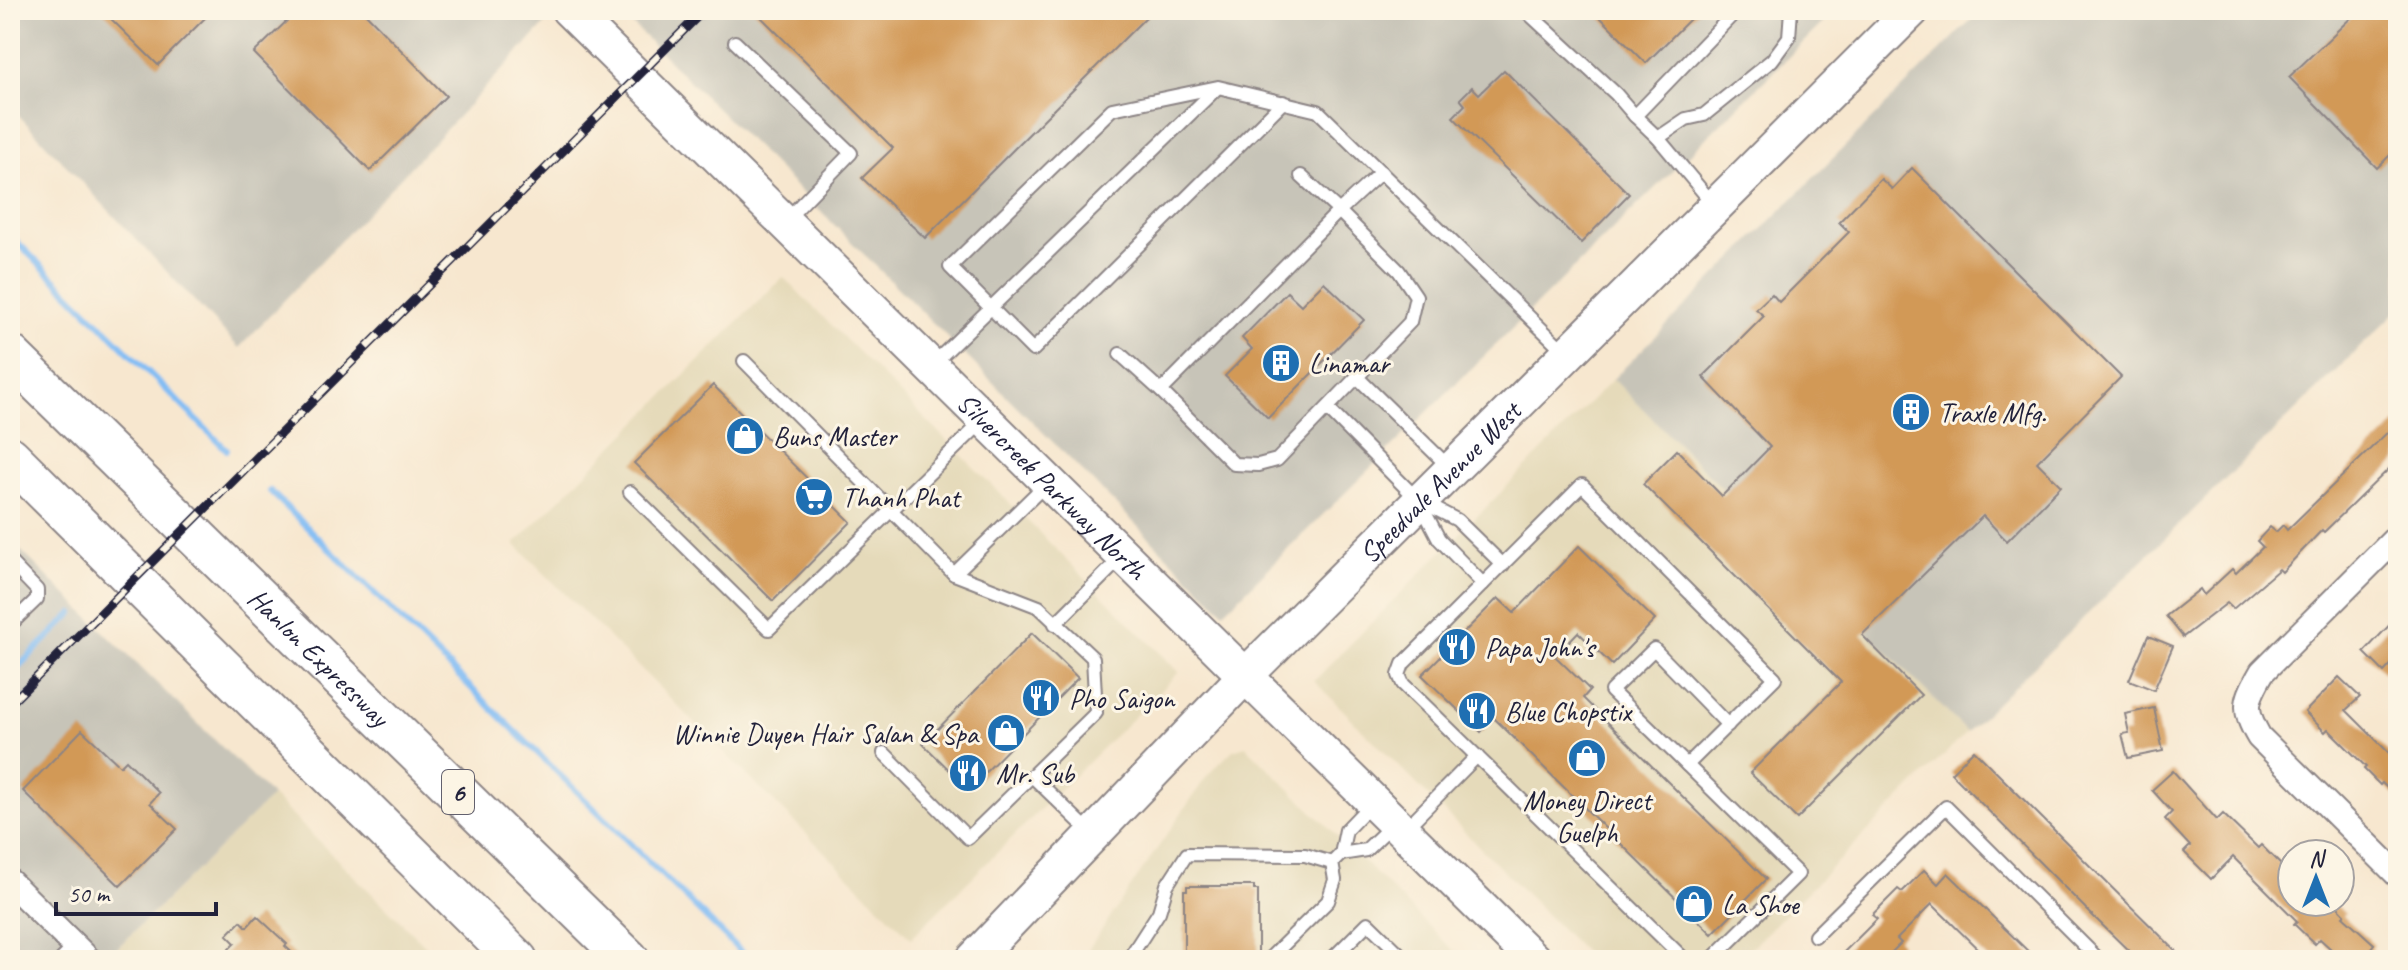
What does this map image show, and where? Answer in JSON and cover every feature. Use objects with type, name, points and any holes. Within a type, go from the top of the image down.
[{"type":"highway","name":"Hanlon Expressway","points":[[10,355],[629,960]]},
{"type":"highway","points":[[10,457],[517,960]]},
{"type":"main road","name":"Silvercreek Parkway North","points":[[569,10],[1534,960]]},
{"type":"main road","name":"Speedvale Avenue West","points":[[973,960],[1246,675],[1912,10]]},
{"type":"street","points":[[2398,536],[2262,672],[2248,697],[2247,717],[2259,737],[2398,875]]},
{"type":"street","points":[[10,882],[75,955]]},
{"type":"lane","points":[[1525,10],[1616,94],[1658,138],[1715,207]]},
{"type":"lane","points":[[1635,116],[1737,10]]},
{"type":"lane","points":[[1658,138],[1686,119],[1704,115],[1772,60],[1789,37],[1791,10]]},
{"type":"lane","points":[[735,42],[851,153],[784,222]]},
{"type":"lane","points":[[930,367],[1218,87]]},
{"type":"lane","points":[[1283,102],[1033,350],[950,267],[1112,109],[1218,87],[1283,102],[1318,111],[1567,354]]},
{"type":"lane","points":[[1161,391],[1381,172]]},
{"type":"lane","points":[[1120,354],[1234,464],[1258,465],[1277,460],[1410,322],[1416,296],[1399,271],[1301,176]]},
{"type":"lane","points":[[744,361],[954,574],[1039,607],[1093,658],[1096,713],[968,838],[884,753]]},
{"type":"lane","points":[[1358,378],[1451,470]]},
{"type":"lane","points":[[1328,409],[1419,501],[1439,539],[1483,584]]},
{"type":"lane","points":[[630,492],[769,629],[984,420]]},
{"type":"lane","points":[[954,574],[1047,482]]},
{"type":"lane","points":[[1685,960],[1403,684],[1399,675],[1403,664],[1582,485],[1775,678],[1687,765]]},
{"type":"lane","points":[[1419,501],[1457,520],[1503,565]]},
{"type":"lane","points":[[1055,624],[1123,556]]},
{"type":"lane","points":[[10,562],[37,590],[37,599],[10,625]]},
{"type":"lane","points":[[1711,960],[1798,874],[1611,691],[1654,649],[1728,725]]},
{"type":"lane","points":[[1128,960],[1159,912],[1167,885],[1187,854],[1336,858],[1366,850],[1391,819],[1477,756]]},
{"type":"lane","points":[[1032,776],[1092,834]]},
{"type":"lane","points":[[1815,936],[1946,807],[2099,960]]},
{"type":"lane","points":[[1268,960],[1328,901],[1335,880],[1336,858],[1346,830],[1391,819]]},
{"type":"lane","points":[[1331,960],[1368,923],[1406,960]]},
{"type":"shaded area","points":[[10,10],[547,10],[553,16],[239,348],[10,106]]},
{"type":"shaded area","points":[[618,10],[1836,10],[1224,612]]},
{"type":"shaded area","points":[[1981,10],[2398,10],[2398,310],[1967,732],[1613,379]]},
{"type":"shaded area","points":[[783,277],[1179,672],[911,938],[515,544]]},
{"type":"shaded area","points":[[1613,379],[1967,732],[1739,960],[1592,960],[1314,681]]},
{"type":"shaded area","points":[[10,540],[272,796],[105,960],[10,960]]},
{"type":"shaded area","points":[[1246,746],[1463,960],[1081,960],[1207,776],[1233,750]]},
{"type":"shaded area","points":[[272,796],[440,960],[126,960],[116,950]]},
{"type":"building","points":[[102,10],[213,10],[158,65]]},
{"type":"building","points":[[298,10],[362,10],[446,96],[370,171],[254,53]]},
{"type":"building","points":[[754,10],[1153,10],[925,238],[862,178],[893,148]]},
{"type":"building","points":[[1593,10],[1699,10],[1646,63]]},
{"type":"building","points":[[2359,10],[2398,10],[2398,147],[2377,168],[2289,77]]},
{"type":"building","points":[[1504,70],[1629,194],[1581,243],[1453,117],[1465,105],[1460,99],[1472,87],[1479,94]]},
{"type":"building","name":"Traxle Mfg.","points":[[1912,168],[2121,377],[2037,462],[2061,486],[2007,541],[1983,516],[1862,635],[1921,695],[1797,819],[1750,773],[1841,682],[1643,484],[1677,450],[1722,496],[1770,447],[1703,377],[1764,316],[1756,309],[1772,294],[1779,302],[1849,232],[1839,222],[1881,179],[1892,189]]},
{"type":"building","name":"Linamar","points":[[1324,282],[1364,320],[1268,418],[1225,376],[1252,349],[1242,338],[1287,292],[1301,305]]},
{"type":"building","points":[[713,385],[851,522],[773,601],[634,463]]},
{"type":"building","points":[[2398,422],[2398,460],[2324,532],[2322,530],[2282,572],[2279,569],[2233,609],[2227,603],[2183,637],[2166,616],[2200,589],[2204,595],[2232,569],[2236,573],[2263,547],[2257,541],[2270,527],[2276,532],[2283,525],[2287,530]]},
{"type":"building","points":[[1579,546],[1655,620],[1612,665],[1578,632],[1555,656],[1590,690],[1583,698],[1766,879],[1712,934],[1494,718],[1481,732],[1422,675],[1498,598],[1514,613]]},
{"type":"building","points":[[2398,616],[2398,657],[2384,672],[2364,652]]},
{"type":"building","points":[[1032,633],[1078,678],[969,789],[923,744]]},
{"type":"building","points":[[2148,636],[2173,646],[2154,690],[2129,680]]},
{"type":"building","points":[[2339,677],[2360,697],[2346,710],[2398,762],[2398,798],[2382,783],[2380,785],[2328,729],[2325,732],[2305,712]]},
{"type":"building","points":[[2154,708],[2163,751],[2128,758],[2122,734],[2129,733],[2125,714]]},
{"type":"building","points":[[82,730],[120,766],[126,760],[159,793],[150,803],[177,829],[120,886],[23,791]]},
{"type":"building","points":[[1974,750],[2185,960],[2138,960],[2092,915],[1951,773]]},
{"type":"building","points":[[2173,771],[2217,820],[2223,814],[2258,848],[2261,845],[2276,860],[2276,900],[2233,857],[2211,879],[2184,852],[2190,846],[2165,819],[2172,812],[2152,790]]},
{"type":"building","points":[[1924,870],[1938,884],[1948,873],[2037,960],[1989,960],[1932,904],[1897,939],[1901,943],[1884,960],[1836,960],[1877,919],[1872,915],[1898,889],[1902,892]]},
{"type":"building","points":[[1187,886],[1254,886],[1254,890],[1258,890],[1258,956],[1254,956],[1254,960],[1187,960],[1184,956],[1184,890]]},
{"type":"building","points":[[257,916],[300,960],[218,960],[235,943],[227,935],[241,921],[247,927]]},
{"type":"building","points":[[2294,918],[2345,918],[2374,944],[2371,948],[2384,960],[2343,960],[2320,939],[2315,944],[2294,924],[2297,921]]},
{"type":"waterway","points":[[10,235],[227,450]]},
{"type":"waterway","points":[[270,491],[749,960]]},
{"type":"waterway","points":[[10,675],[73,613]]},
{"type":"railway","points":[[10,704],[704,10]]},
{"type":"place","name":"Linamar","points":[[1281,363]]},
{"type":"place","name":"Traxle Mfg.","points":[[1911,412]]},
{"type":"place","name":"Buns Master","points":[[745,436]]},
{"type":"place","name":"Thanh Phat","points":[[814,497]]},
{"type":"place","name":"Papa John's","points":[[1457,647]]},
{"type":"place","name":"Pho Saigon","points":[[1041,698]]},
{"type":"place","name":"Blue Chopstix","points":[[1477,711]]},
{"type":"place","name":"Winnie Duyen Hair Salan & Spa","points":[[1006,733]]},
{"type":"place","name":"Money Direct Guelph","points":[[1587,758]]},
{"type":"place","name":"Mr. Sub","points":[[968,773]]},
{"type":"place","name":"La Shoe","points":[[1694,904]]}]
